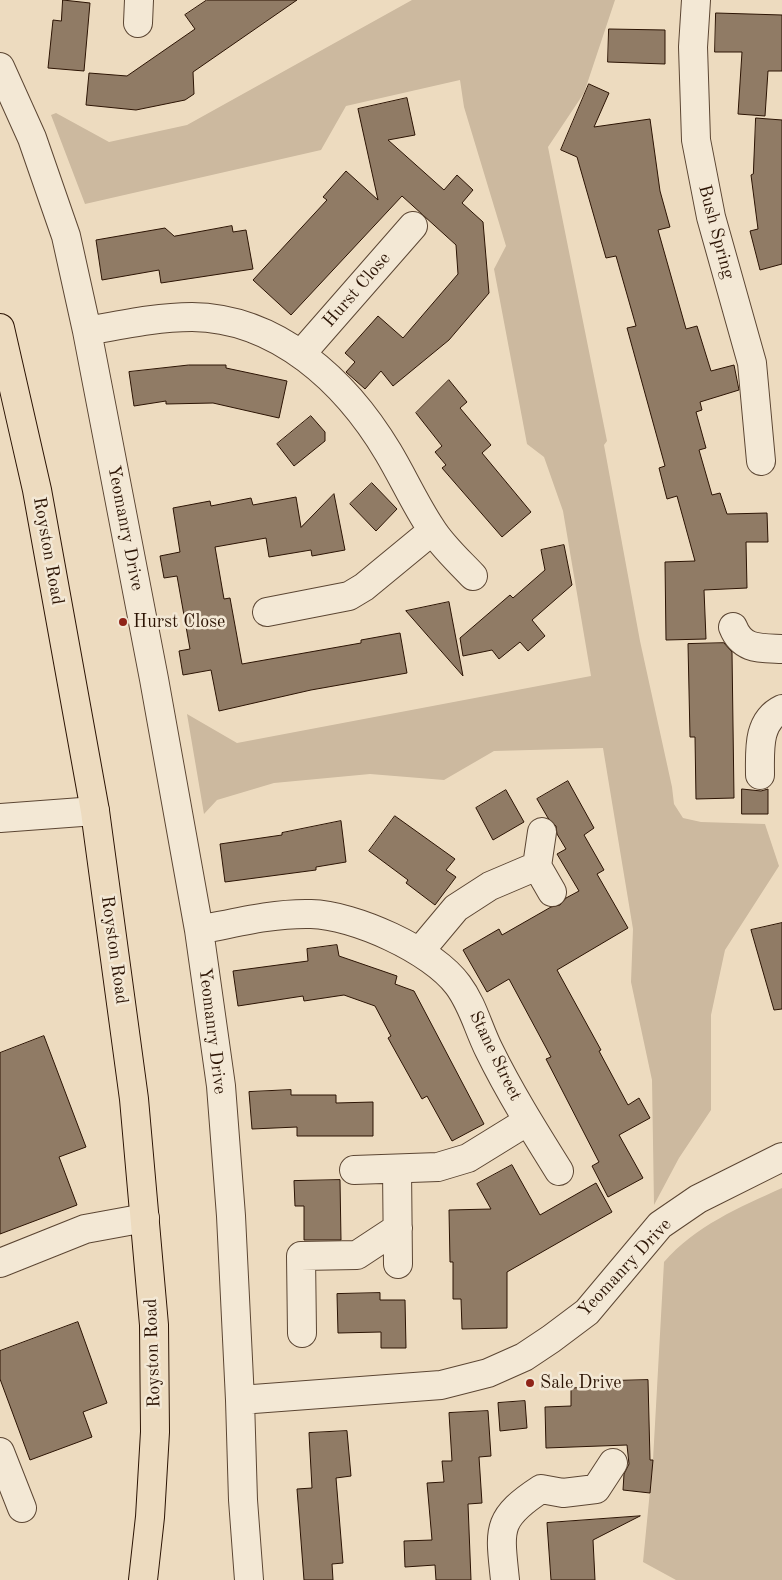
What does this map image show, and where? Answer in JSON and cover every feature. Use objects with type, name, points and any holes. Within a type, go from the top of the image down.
[{"type":"main road","name":"Royston Road","points":[[0,328],[36,490],[95,811],[134,1099],[154,1325],[155,1432],[150,1516],[143,1580]]},
{"type":"street","name":"Bush Spring","points":[[696,0],[693,47],[696,140],[708,208],[752,363],[761,461]]},
{"type":"street","name":"Yeomanry Drive","points":[[0,67],[32,138],[66,236],[87,330],[154,679],[199,930],[221,1086],[231,1216],[240,1400],[441,1386],[497,1369],[524,1357],[587,1312],[660,1225],[698,1199],[782,1157]]},
{"type":"street","name":"Hurst Close","points":[[302,354],[413,226]]},
{"type":"street","points":[[87,330],[173,318],[222,320],[252,327],[275,337],[302,354],[340,388],[371,426],[432,530],[474,576]]},
{"type":"street","points":[[267,612],[349,596],[364,587],[432,530]]},
{"type":"street","points":[[733,627],[737,637],[751,648],[782,649]]},
{"type":"street","points":[[760,774],[761,739],[764,727],[776,712],[782,709]]},
{"type":"street","points":[[0,818],[95,811]]},
{"type":"street","points":[[542,832],[537,866],[552,892]]},
{"type":"street","points":[[420,951],[456,908],[490,886],[537,866]]},
{"type":"street","name":"Stane Street","points":[[199,930],[269,917],[312,914],[354,922],[420,951],[458,984],[478,1018],[488,1048],[528,1121],[559,1171]]},
{"type":"street","points":[[354,1170],[438,1167],[468,1158],[528,1121]]},
{"type":"street","points":[[397,1168],[398,1264]]},
{"type":"street","points":[[0,1263],[85,1228],[145,1218]]},
{"type":"street","points":[[302,1333],[301,1256],[357,1255],[398,1228]]},
{"type":"street","points":[[240,1400],[243,1500],[249,1580]]},
{"type":"street","points":[[0,1452],[22,1508]]},
{"type":"street","points":[[505,1580],[501,1539],[503,1526],[516,1507],[541,1489],[563,1493],[596,1489],[614,1463]]},
{"type":"shaded area","points":[[412,0],[615,0],[584,93],[548,147],[607,441],[604,445],[640,641],[672,787],[674,804],[683,818],[701,822],[765,824],[779,866],[725,950],[711,1015],[711,1110],[679,1158],[654,1205],[652,1080],[631,982],[633,929],[603,748],[494,751],[444,780],[370,774],[274,783],[217,800],[204,814],[187,714],[237,743],[591,676],[563,511],[544,457],[527,444],[494,269],[506,246],[464,107],[460,80],[346,106],[321,150],[85,204],[51,115],[56,113],[109,142],[187,125]]},
{"type":"shaded area","points":[[782,1188],[782,1580],[676,1580],[643,1562],[653,1460],[664,1262],[676,1249],[704,1228],[734,1210]]},
{"type":"building","points":[[63,0],[90,3],[84,71],[48,68],[53,20],[61,21]]},
{"type":"building","points":[[207,0],[297,0],[193,72],[194,94],[185,100],[136,110],[86,105],[89,73],[127,76],[195,29],[185,15]]},
{"type":"building","points":[[716,13],[782,15],[782,71],[768,71],[765,116],[738,114],[742,52],[715,52]]},
{"type":"building","points":[[609,29],[665,30],[665,64],[608,62]]},
{"type":"building","points":[[589,84],[609,93],[594,127],[650,119],[660,191],[670,227],[658,230],[686,329],[697,326],[711,371],[734,365],[739,390],[700,402],[702,410],[696,412],[706,448],[699,450],[712,495],[720,493],[727,514],[767,513],[768,542],[746,542],[747,588],[704,590],[706,639],[666,640],[665,562],[695,561],[677,496],[667,499],[659,468],[665,466],[627,328],[636,326],[616,256],[606,258],[577,157],[561,150]]},
{"type":"building","points":[[407,98],[415,135],[388,140],[444,190],[457,175],[473,190],[462,203],[483,222],[489,293],[449,340],[393,386],[381,371],[365,389],[346,372],[355,362],[345,353],[378,316],[403,338],[458,274],[456,245],[402,196],[291,315],[253,280],[327,200],[323,197],[346,171],[378,200],[358,109]]},
{"type":"building","points":[[756,118],[782,120],[782,264],[760,270],[750,231],[758,229],[751,175],[753,174]]},
{"type":"building","points":[[232,226],[233,232],[246,230],[253,269],[161,283],[159,270],[102,280],[96,240],[165,228],[174,236]]},
{"type":"building","points":[[189,365],[226,365],[226,368],[287,381],[279,418],[213,403],[166,404],[166,401],[134,406],[129,372]]},
{"type":"building","points":[[449,380],[467,402],[460,408],[491,445],[482,453],[531,512],[502,537],[442,468],[446,465],[435,452],[442,446],[416,413]]},
{"type":"building","points":[[311,416],[325,432],[325,441],[294,466],[277,444]]},
{"type":"building","points":[[372,483],[397,509],[376,531],[350,504]]},
{"type":"building","points":[[334,494],[345,550],[312,556],[311,550],[269,557],[266,538],[215,547],[224,599],[230,598],[242,664],[361,643],[361,640],[400,633],[407,673],[311,690],[219,711],[211,670],[183,675],[179,651],[190,649],[177,576],[164,578],[160,556],[180,552],[173,508],[210,501],[211,506],[251,498],[253,505],[296,497],[301,527]]},
{"type":"building","points":[[564,545],[572,585],[532,620],[545,636],[528,651],[520,642],[499,659],[492,650],[463,656],[460,638],[510,595],[513,598],[545,570],[541,550]]},
{"type":"building","points":[[449,602],[463,676],[406,611]]},
{"type":"building","points":[[724,643],[732,652],[734,798],[696,799],[695,737],[690,737],[688,644]]},
{"type":"building","points":[[568,781],[594,828],[584,835],[604,870],[597,874],[628,928],[557,970],[601,1050],[599,1051],[628,1105],[639,1098],[650,1118],[619,1135],[643,1178],[608,1197],[592,1166],[599,1162],[546,1059],[551,1057],[509,979],[487,992],[463,950],[499,929],[502,935],[551,907],[560,905],[566,898],[579,891],[557,854],[566,849],[557,834],[556,826],[548,818],[537,799]]},
{"type":"building","points":[[742,789],[761,791],[768,789],[768,814],[742,814]]},
{"type":"building","points":[[506,790],[524,822],[493,840],[476,808]]},
{"type":"building","points":[[395,816],[455,859],[446,870],[456,877],[435,905],[406,883],[408,880],[369,851]]},
{"type":"building","points":[[341,821],[346,862],[316,867],[316,870],[225,882],[220,844],[282,835],[282,833]]},
{"type":"building","points":[[782,923],[782,1009],[774,1010],[751,930]]},
{"type":"building","points":[[337,945],[339,956],[397,976],[395,984],[414,991],[484,1124],[452,1141],[427,1096],[422,1099],[388,1038],[391,1036],[375,1006],[344,995],[304,1001],[303,996],[238,1006],[233,971],[308,961],[307,949]]},
{"type":"building","points":[[44,1036],[86,1147],[59,1157],[77,1205],[0,1234],[0,1053]]},
{"type":"building","points":[[291,1090],[291,1095],[336,1095],[336,1103],[373,1102],[373,1136],[297,1136],[297,1127],[252,1129],[249,1092]]},
{"type":"building","points":[[512,1165],[540,1215],[596,1183],[612,1212],[507,1272],[507,1328],[462,1329],[461,1299],[453,1299],[453,1262],[450,1262],[449,1210],[491,1209],[477,1184]]},
{"type":"building","points":[[340,1180],[341,1240],[304,1240],[304,1206],[295,1206],[294,1181]]},
{"type":"building","points":[[380,1293],[380,1300],[405,1300],[406,1348],[381,1348],[381,1332],[338,1333],[337,1294]]},
{"type":"building","points":[[78,1322],[107,1403],[83,1412],[92,1437],[30,1460],[0,1379],[0,1351]]},
{"type":"building","points":[[648,1380],[650,1460],[653,1460],[650,1493],[623,1490],[624,1474],[629,1464],[627,1445],[546,1448],[545,1407],[571,1406],[571,1388],[611,1386],[611,1381]]},
{"type":"building","points":[[525,1401],[527,1428],[500,1431],[498,1403]]},
{"type":"building","points":[[488,1411],[491,1456],[479,1457],[482,1503],[468,1504],[471,1580],[436,1580],[435,1565],[405,1567],[404,1541],[432,1540],[427,1483],[444,1482],[442,1461],[452,1461],[449,1413]]},
{"type":"building","points":[[347,1431],[351,1476],[336,1478],[343,1563],[332,1564],[333,1580],[304,1580],[297,1489],[312,1488],[309,1433]]},
{"type":"building","points":[[640,1516],[593,1540],[595,1580],[551,1580],[547,1523]]},
{"type":"place","name":"Hurst Close","points":[[123,622]]},
{"type":"place","name":"Sale Drive","points":[[530,1383]]}]
